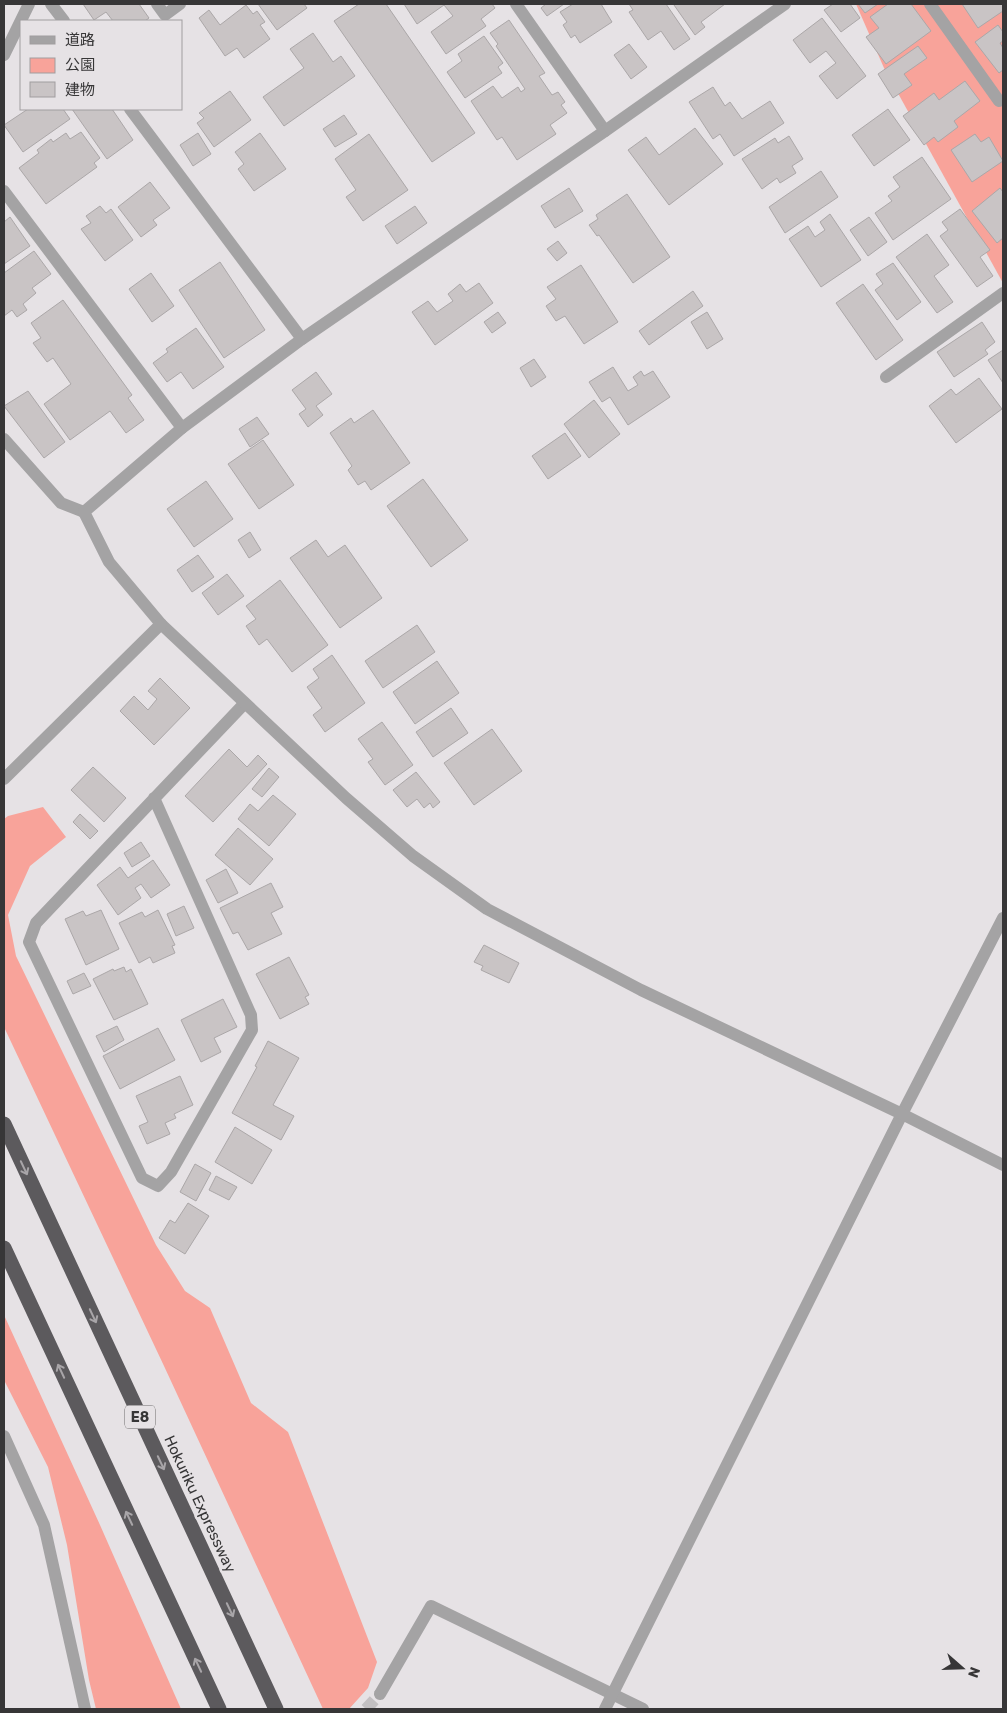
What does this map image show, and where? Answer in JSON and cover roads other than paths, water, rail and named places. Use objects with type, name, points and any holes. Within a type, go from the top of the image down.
[{"type":"highway","name":"Hokuriku Expressway","points":[[4,1124],[276,1709]]},
{"type":"highway","points":[[4,1248],[219,1709]]},
{"type":"street","points":[[21,20],[29,4]]},
{"type":"street","points":[[51,4],[63,20]]},
{"type":"street","points":[[157,4],[165,14],[180,4]]},
{"type":"street","points":[[516,4],[605,131]]},
{"type":"street","points":[[84,512],[182,428],[302,339],[605,131],[785,4]]},
{"type":"street","points":[[930,4],[999,100]]},
{"type":"street","points":[[4,54],[20,22]]},
{"type":"street","points":[[131,110],[302,339]]},
{"type":"street","points":[[4,191],[182,428]]},
{"type":"street","points":[[886,377],[1003,293]]},
{"type":"street","points":[[4,439],[60,503],[84,512],[109,562],[161,624],[346,798],[413,856],[487,908],[641,990],[902,1114],[1003,1165]]},
{"type":"street","points":[[4,779],[161,624]]},
{"type":"street","points":[[154,798],[251,1015],[252,1030],[171,1172],[158,1186],[142,1178],[29,942],[36,923],[244,704]]},
{"type":"street","points":[[605,1709],[902,1114],[1003,918]]},
{"type":"street","points":[[4,1436],[44,1525],[85,1709]]},
{"type":"street","points":[[380,1694],[431,1606],[643,1709]]},
{"type":"tunnel","points":[[366,1709],[380,1694]]}]
